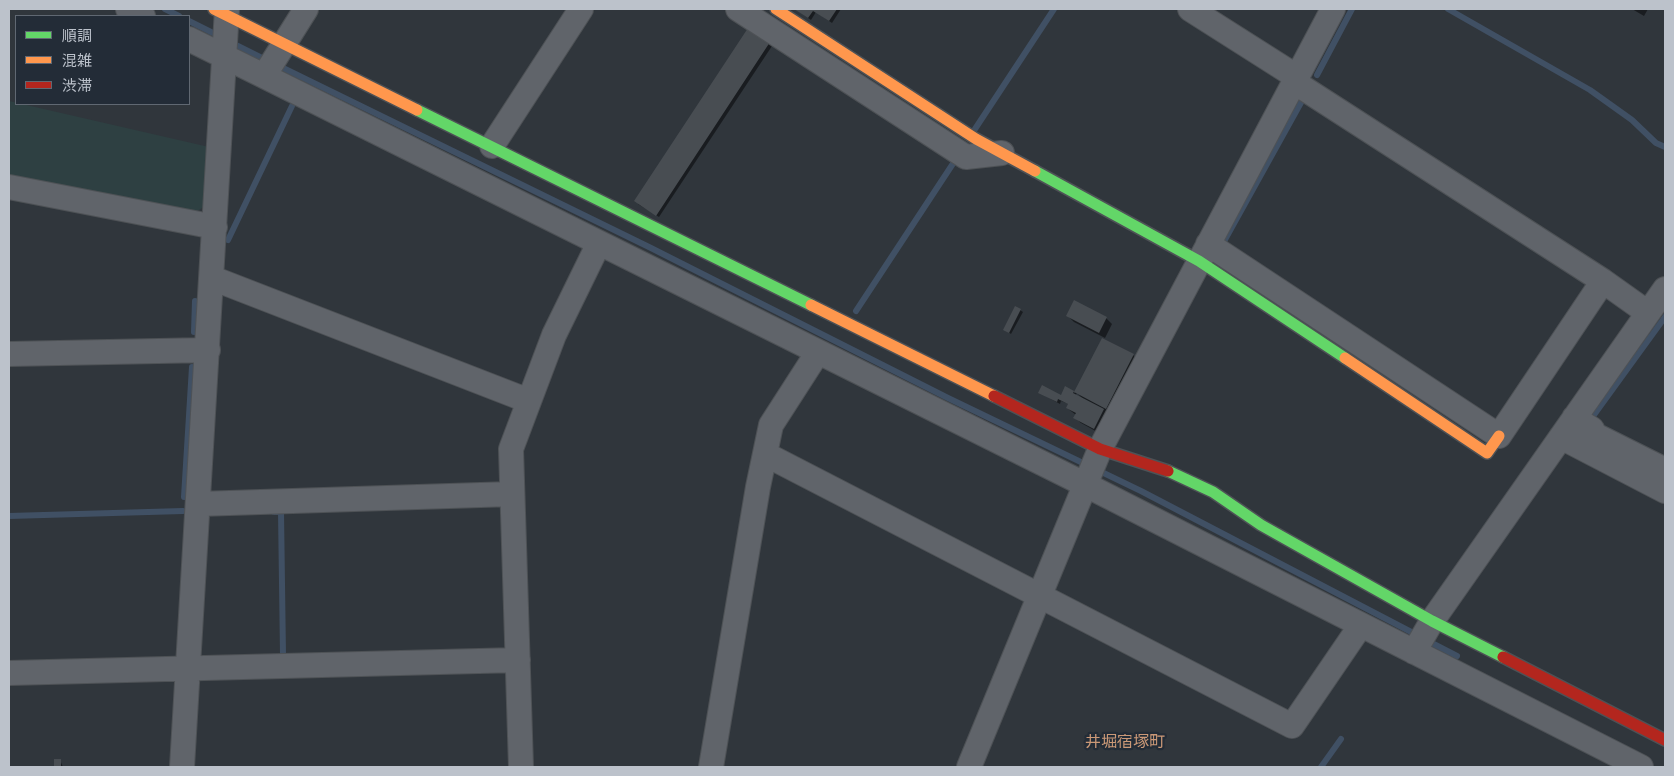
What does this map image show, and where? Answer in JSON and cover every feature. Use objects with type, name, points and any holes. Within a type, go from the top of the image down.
[{"type":"street","points":[[128,9],[141,15]]},
{"type":"street","points":[[274,60],[306,9]]},
{"type":"street","points":[[492,146],[581,9]]},
{"type":"street","points":[[738,9],[966,157],[1002,153]]},
{"type":"street","points":[[776,9],[976,140],[1204,252],[1499,436],[1603,281]]},
{"type":"street","points":[[1190,9],[1603,281],[1648,313]]},
{"type":"street","points":[[968,767],[1092,467],[1333,9]]},
{"type":"street","points":[[224,28],[274,60],[599,243],[818,352],[1092,467],[1162,468],[1213,492],[1423,636],[1641,767]]},
{"type":"street","points":[[224,28],[274,60],[492,146],[1092,467],[1361,625],[1423,636],[1665,740]]},
{"type":"street","points":[[190,39],[224,28]]},
{"type":"street","points":[[182,767],[208,350],[224,28]]},
{"type":"street","points":[[9,187],[215,226]]},
{"type":"street","points":[[521,767],[511,449],[554,335],[599,243]]},
{"type":"street","points":[[212,278],[529,402]]},
{"type":"street","points":[[1423,636],[1665,289]]},
{"type":"street","points":[[9,354],[208,350]]},
{"type":"street","points":[[711,767],[771,425],[818,352]]},
{"type":"street","points":[[1567,428],[1592,429],[1595,435],[1665,470]]},
{"type":"street","points":[[1567,428],[1665,491]]},
{"type":"street","points":[[765,454],[1292,726],[1361,625]]},
{"type":"street","points":[[198,504],[512,494]]},
{"type":"street","points":[[9,673],[518,660]]},
{"type":"shaded area","points":[[9,101],[15,102],[15,105],[26,105],[209,147],[205,206],[196,212],[9,176]]},
{"type":"building","points":[[794,9],[837,9],[829,21],[813,11],[808,18]]},
{"type":"building","points":[[748,28],[770,42],[656,216],[634,201]]},
{"type":"building","points":[[1074,300],[1107,317],[1099,333],[1066,316]]},
{"type":"building","points":[[1015,306],[1021,309],[1009,333],[1003,330]]},
{"type":"building","points":[[1102,338],[1134,354],[1106,409],[1074,392]]},
{"type":"building","points":[[1042,385],[1061,395],[1065,386],[1074,391],[1073,393],[1104,409],[1094,429],[1073,418],[1076,413],[1066,408],[1068,404],[1058,399],[1057,402],[1038,393]]},
{"type":"building","points":[[54,759],[61,759],[61,767],[54,767]]},
{"type":"waterway","points":[[165,9],[177,15]]},
{"type":"waterway","points":[[975,129],[1054,9]]},
{"type":"waterway","points":[[1317,75],[1352,9]]},
{"type":"waterway","points":[[1448,9],[1590,90],[1632,120],[1656,143],[1665,147]]},
{"type":"waterway","points":[[190,22],[221,37]]},
{"type":"waterway","points":[[230,42],[268,61]]},
{"type":"waterway","points":[[277,65],[651,248],[948,398],[1141,491],[1417,635]]},
{"type":"waterway","points":[[1222,245],[1303,99]]},
{"type":"waterway","points":[[228,240],[292,106]]},
{"type":"waterway","points":[[856,311],[956,159]]},
{"type":"waterway","points":[[194,332],[195,301]]},
{"type":"waterway","points":[[1591,419],[1665,317]]},
{"type":"waterway","points":[[184,497],[192,367]]},
{"type":"waterway","points":[[9,516],[183,511]]},
{"type":"waterway","points":[[274,512],[281,512],[283,655]]},
{"type":"waterway","points":[[1426,640],[1457,656]]},
{"type":"waterway","points":[[1321,767],[1341,739]]},
{"type":"traffic: fast","points":[[417,110],[811,305]]},
{"type":"traffic: fast","points":[[1035,171],[1199,261],[1345,358]]},
{"type":"traffic: fast","points":[[1168,471],[1213,492],[1261,525],[1432,621],[1503,657]]},
{"type":"traffic: slow","points":[[214,9],[417,110]]},
{"type":"traffic: slow","points":[[776,9],[976,139],[1035,171]]},
{"type":"traffic: slow","points":[[811,305],[994,396]]},
{"type":"traffic: slow","points":[[1345,358],[1487,453],[1499,436]]},
{"type":"traffic: jam","points":[[994,396],[1100,449],[1168,471]]},
{"type":"traffic: jam","points":[[1503,657],[1665,740]]},
{"type":"district","name":"井堀宿塚町","points":[[1125,742]]}]
